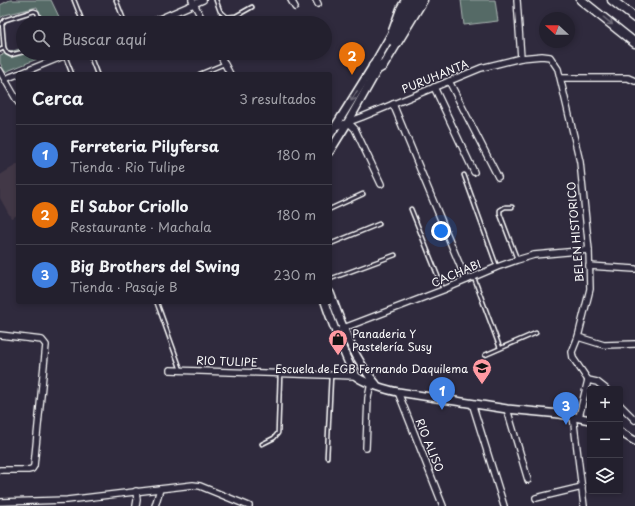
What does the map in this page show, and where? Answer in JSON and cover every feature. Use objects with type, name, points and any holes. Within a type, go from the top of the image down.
[{"type":"main road","points":[[393,31],[406,0]]},
{"type":"main road","points":[[332,148],[348,122],[393,31],[411,0]]},
{"type":"main road","points":[[332,128],[375,67],[417,0]]},
{"type":"main road","points":[[375,67],[381,68],[386,62],[423,0]]},
{"type":"main road","points":[[582,0],[635,43]]},
{"type":"main road","points":[[612,0],[635,18]]},
{"type":"main road","points":[[332,298],[343,328],[362,366],[374,384]]},
{"type":"main road","points":[[326,304],[335,331],[355,376]]},
{"type":"main road","name":"RIO TULIPE","points":[[355,376],[388,390],[398,392],[507,409],[587,419]]},
{"type":"main road","points":[[623,434],[635,441]]},
{"type":"street","points":[[164,16],[193,2],[203,0]]},
{"type":"street","points":[[291,0],[295,7]]},
{"type":"street","points":[[517,0],[521,58]]},
{"type":"street","points":[[193,2],[200,16]]},
{"type":"street","name":"PURUHANTA","points":[[332,128],[481,68],[521,58],[542,56],[550,57],[552,59]]},
{"type":"street","name":"BELEN HISTORICO","points":[[552,59],[561,78],[580,162],[589,250],[590,289],[578,337],[572,352],[573,358],[588,380],[597,382],[602,386]]},
{"type":"street","points":[[23,72],[55,60]]},
{"type":"street","points":[[223,60],[229,72]]},
{"type":"street","points":[[0,71],[3,81],[16,99]]},
{"type":"street","points":[[3,81],[16,75]]},
{"type":"street","points":[[561,78],[628,78],[635,81]]},
{"type":"street","points":[[449,81],[498,177]]},
{"type":"street","points":[[434,87],[474,172]]},
{"type":"street","points":[[393,104],[466,280]]},
{"type":"street","points":[[348,122],[355,129],[381,184]]},
{"type":"street","name":"CACHABI","points":[[335,331],[518,260],[534,255],[589,250]]},
{"type":"street","points":[[589,266],[635,269]]},
{"type":"street","points":[[0,336],[42,340],[46,345],[34,466],[32,469],[28,470],[0,470]]},
{"type":"street","points":[[578,337],[604,345],[635,344]]},
{"type":"street","name":"RIO TULIPE","points":[[170,370],[355,376]]},
{"type":"street","points":[[584,506],[576,417],[588,380]]},
{"type":"street","points":[[366,448],[368,398],[374,384]]},
{"type":"street","name":"RIO ALISO","points":[[398,392],[443,506]]},
{"type":"street","points":[[472,403],[504,506]]},
{"type":"street","points":[[623,408],[635,420]]},
{"type":"street","points":[[507,409],[528,480]]},
{"type":"street","points":[[0,502],[6,504],[66,503],[136,491],[193,485],[200,486],[249,506]]},
{"type":"street","points":[[536,498],[582,487]]},
{"type":"street","points":[[155,506],[160,489]]},
{"type":"street","points":[[136,491],[136,506]]},
{"type":"lane","points":[[74,0],[80,16]]},
{"type":"lane","points":[[116,0],[122,16]]},
{"type":"lane","points":[[216,0],[220,11],[226,16]]},
{"type":"lane","points":[[236,16],[252,7]]},
{"type":"lane","points":[[18,16],[34,11],[37,12],[39,16]]},
{"type":"lane","points":[[16,17],[5,20],[2,24],[4,48],[7,53],[16,53]]},
{"type":"lane","points":[[0,50],[4,48]]},
{"type":"lane","points":[[67,60],[71,72]]},
{"type":"lane","points":[[92,60],[96,72]]},
{"type":"lane","points":[[205,72],[225,64]]},
{"type":"lane","points":[[464,175],[497,267]]},
{"type":"lane","points":[[332,208],[363,194]]},
{"type":"lane","points":[[512,207],[505,207],[500,210],[500,214],[518,260]]},
{"type":"lane","points":[[411,209],[443,290]]},
{"type":"lane","points":[[332,243],[378,224]]},
{"type":"lane","points":[[332,278],[395,255]]},
{"type":"lane","points":[[473,277],[500,348]]},
{"type":"lane","points":[[156,304],[181,370]]},
{"type":"lane","points":[[485,355],[536,333]]},
{"type":"lane","points":[[262,444],[274,438],[278,433],[280,374]]},
{"type":"lane","points":[[327,457],[331,375]]},
{"type":"shaded area","points":[[16,165],[16,216],[11,218],[0,198],[0,175]]},
{"type":"green space","points":[[10,0],[51,0],[59,16],[40,16],[37,7],[5,15],[0,18],[0,5]]},
{"type":"green space","points":[[461,0],[495,0],[498,21],[464,25]]},
{"type":"green space","points":[[16,50],[16,60],[35,60],[5,72],[0,63],[0,55]]},
{"type":"place","name":"El Sabor Criollo","points":[[352,75]]},
{"type":"place","name":"Panaderia Y Pastelería Susy","points":[[338,356]]},
{"type":"place","name":"Escuela de EGB Fernando Daquilema","points":[[482,385]]},
{"type":"place","name":"Ferreteria Pilyfersa","points":[[442,410]]},
{"type":"place","name":"Big Brothers del Swing","points":[[566,425]]}]
